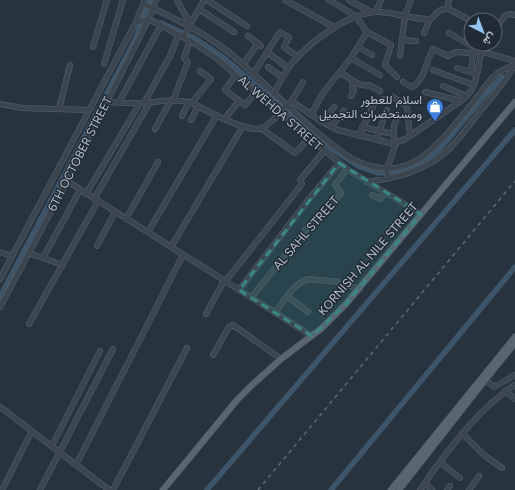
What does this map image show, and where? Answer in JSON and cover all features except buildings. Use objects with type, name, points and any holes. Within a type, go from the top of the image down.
[{"type":"main road","name":"KORNISH AL NILE STREET","points":[[163,490],[237,400],[260,376],[333,318],[360,289],[515,102]]},
{"type":"main road","points":[[391,490],[400,488],[515,336]]},
{"type":"main road","points":[[483,378],[515,343]]},
{"type":"street","points":[[93,48],[107,0]]},
{"type":"street","points":[[104,64],[123,0]]},
{"type":"street","name":"6TH OCTOBER STREET","points":[[0,307],[67,181],[148,20],[156,0]]},
{"type":"street","points":[[177,0],[189,26]]},
{"type":"street","points":[[86,194],[142,103],[181,35],[189,26],[205,0],[247,26]]},
{"type":"street","points":[[285,0],[334,28]]},
{"type":"street","points":[[329,0],[356,16],[367,32],[390,44],[385,65],[397,77]]},
{"type":"street","points":[[349,0],[374,12]]},
{"type":"street","points":[[374,12],[381,0]]},
{"type":"street","points":[[400,56],[405,15],[411,0]]},
{"type":"street","points":[[447,8],[449,0]]},
{"type":"street","points":[[145,2],[153,8],[189,26],[217,44],[243,65],[286,106],[344,154],[375,168],[398,168],[409,164],[428,152],[443,137],[493,78],[499,72],[515,65]]},
{"type":"street","name":"6TH OCTOBER STREET","points":[[0,279],[136,22],[145,2]]},
{"type":"street","points":[[424,33],[430,19],[439,10],[447,8],[463,17]]},
{"type":"street","points":[[199,9],[234,32]]},
{"type":"street","points":[[274,94],[288,68],[298,57],[334,28],[356,16],[374,12],[430,19]]},
{"type":"street","points":[[503,19],[506,15],[515,15]]},
{"type":"street","points":[[136,22],[148,20]]},
{"type":"street","name":"AL WEHDA STREET","points":[[148,20],[181,35],[215,57],[338,163],[422,214]]},
{"type":"street","points":[[119,102],[161,25]]},
{"type":"street","points":[[253,74],[280,32],[289,37],[284,48],[298,57]]},
{"type":"street","points":[[312,113],[323,93],[351,58],[367,32]]},
{"type":"street","points":[[449,34],[463,42]]},
{"type":"street","points":[[243,65],[260,44],[248,36]]},
{"type":"street","points":[[156,129],[172,100],[188,62],[184,58],[190,40]]},
{"type":"street","points":[[402,40],[416,41]]},
{"type":"street","points":[[358,47],[372,54]]},
{"type":"street","points":[[403,82],[412,87],[416,85],[423,75],[433,49],[447,56],[456,52],[480,52],[515,61]]},
{"type":"street","points":[[291,102],[296,103],[312,113],[322,122],[338,130],[376,140],[395,143],[410,136],[466,96],[474,85],[480,52]]},
{"type":"street","points":[[471,72],[473,53]]},
{"type":"street","points":[[271,56],[288,68]]},
{"type":"street","points":[[351,58],[380,75]]},
{"type":"street","points":[[59,109],[70,65]]},
{"type":"street","points":[[367,182],[410,173],[423,167],[446,151],[457,140],[498,89],[515,65]]},
{"type":"street","points":[[268,67],[282,78]]},
{"type":"street","points":[[457,68],[477,74]]},
{"type":"street","points":[[433,70],[474,85]]},
{"type":"street","points":[[182,116],[190,103],[211,78],[200,71]]},
{"type":"street","points":[[340,72],[354,81],[364,86],[369,85],[380,92]]},
{"type":"street","points":[[236,75],[225,90],[246,105],[256,92]]},
{"type":"street","points":[[351,96],[354,90],[352,88],[354,81]]},
{"type":"street","points":[[107,102],[142,103],[172,100],[190,103],[243,126],[250,128],[261,128],[271,122],[291,102],[303,82]]},
{"type":"street","points":[[443,86],[466,96]]},
{"type":"street","points":[[425,92],[461,101]]},
{"type":"street","points":[[453,99],[456,92]]},
{"type":"street","points":[[393,96],[407,106],[410,136]]},
{"type":"street","points":[[359,136],[362,126],[374,104],[384,99]]},
{"type":"street","name":"AL WEHDA STREET","points":[[225,118],[239,101]]},
{"type":"street","points":[[29,324],[63,265],[96,200],[150,102]]},
{"type":"street","points":[[0,105],[22,108],[89,110]]},
{"type":"street","points":[[191,120],[198,106]]},
{"type":"street","points":[[322,122],[334,107]]},
{"type":"street","points":[[376,140],[386,110]]},
{"type":"street","points":[[331,127],[344,111]]},
{"type":"street","points":[[148,232],[217,115]]},
{"type":"street","points":[[387,179],[387,169],[395,143],[393,134],[397,117]]},
{"type":"street","points":[[171,247],[243,126]]},
{"type":"street","points":[[362,126],[379,132],[393,134]]},
{"type":"street","points":[[261,128],[295,153],[309,138]]},
{"type":"street","points":[[206,314],[225,281],[324,152]]},
{"type":"street","points":[[126,219],[158,162]]},
{"type":"street","points":[[239,290],[338,163]]},
{"type":"street","name":"AL SAHL STREET","points":[[251,298],[313,221],[318,222],[341,193],[335,185],[347,169]]},
{"type":"street","points":[[67,181],[312,336]]},
{"type":"street","points":[[43,258],[80,190]]},
{"type":"street","points":[[372,195],[380,199],[385,192]]},
{"type":"street","points":[[97,246],[115,212]]},
{"type":"street","points":[[0,252],[12,256]]},
{"type":"street","points":[[29,253],[63,265]]},
{"type":"street","points":[[76,465],[183,255]]},
{"type":"street","points":[[275,313],[287,296],[299,283],[308,279],[338,282],[360,289]]},
{"type":"street","points":[[287,296],[308,312]]},
{"type":"street","points":[[213,355],[229,327],[233,325],[281,359]]},
{"type":"street","points":[[113,490],[187,348]]},
{"type":"street","points":[[40,490],[113,350]]},
{"type":"street","points":[[52,446],[100,351]]},
{"type":"street","points":[[483,378],[494,387],[515,375]]},
{"type":"street","points":[[421,490],[424,483],[462,433],[486,407],[515,385]]},
{"type":"street","points":[[505,392],[515,399]]},
{"type":"street","points":[[0,407],[109,490]]},
{"type":"street","points":[[2,490],[32,431]]},
{"type":"street","points":[[462,433],[484,455],[502,468]]},
{"type":"street","points":[[440,462],[460,478]]},
{"type":"street","points":[[469,490],[479,476]]},
{"type":"street","points":[[424,483],[432,490]]},
{"type":"highlighted area","points":[[339,163],[421,214],[345,305],[312,336],[239,290]]},
{"type":"waterway","points":[[0,297],[136,38],[150,0]]},
{"type":"waterway","points":[[161,23],[196,39],[223,57],[332,149],[360,167],[378,173],[400,172],[422,163],[440,149],[502,77]]},
{"type":"waterway","points":[[207,490],[515,130]]},
{"type":"waterway","points":[[331,490],[515,267]]},
{"type":"railway","points":[[258,490],[515,181]]},
{"type":"place","name":"اسلام للعطور ومستحضرات التجميل","points":[[435,122]]}]
